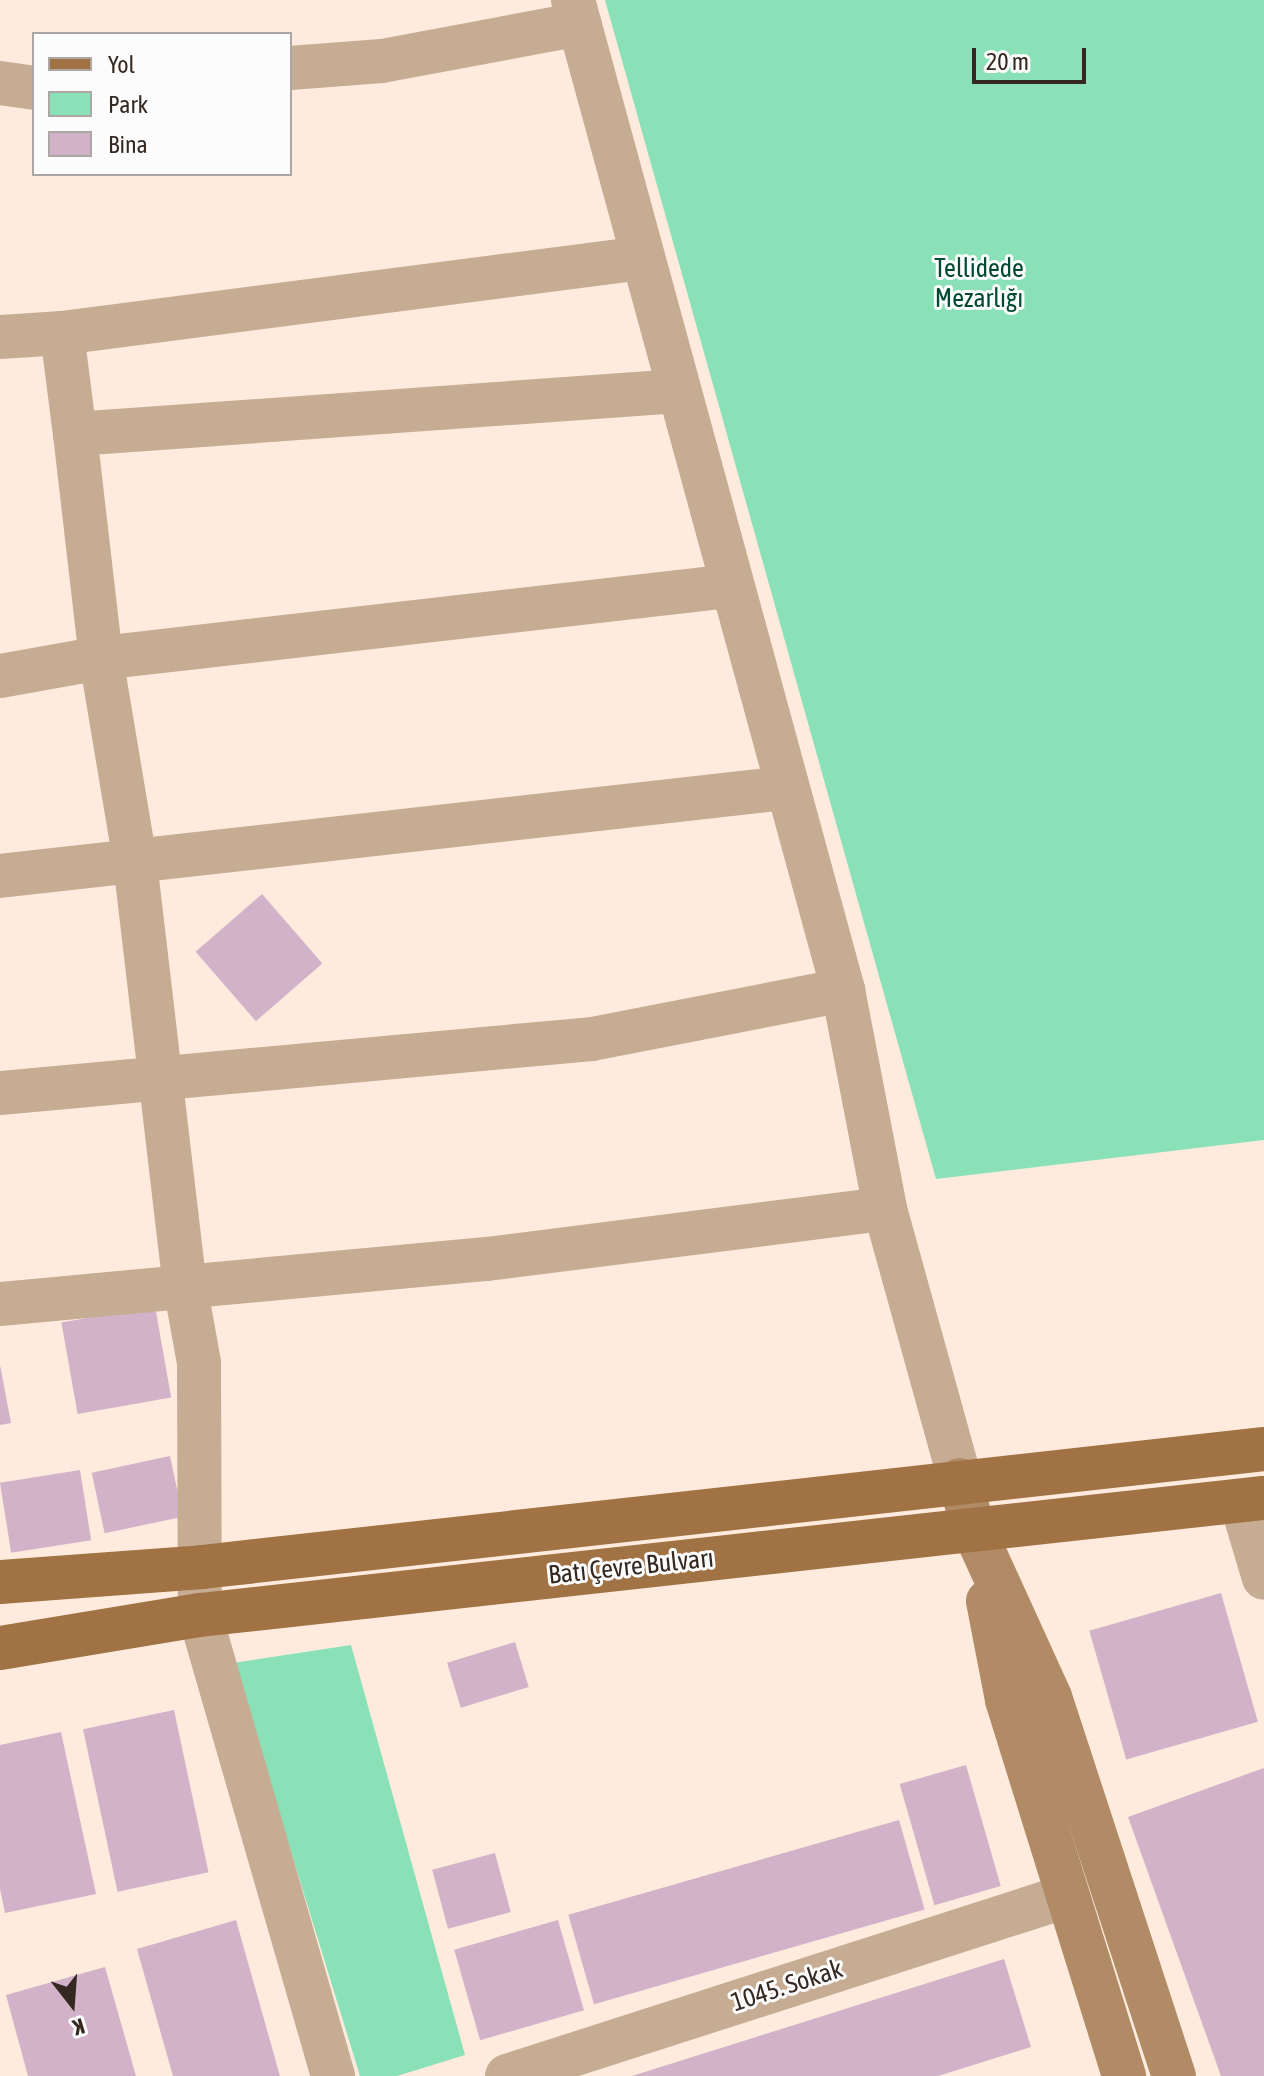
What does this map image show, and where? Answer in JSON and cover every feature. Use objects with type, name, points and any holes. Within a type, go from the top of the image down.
[{"type":"main road","name":"Batı Çevre Bulvarı","points":[[0,1582],[202,1567],[960,1480],[1264,1449]]},
{"type":"main road","name":"Batı Çevre Bulvarı","points":[[0,1648],[200,1615],[973,1528],[1252,1500]]},
{"type":"street","points":[[292,68],[382,61],[576,12],[730,586],[843,990],[885,1209],[973,1528],[1007,1700],[1124,2076]]},
{"type":"street","points":[[0,83],[32,88]]},
{"type":"street","points":[[0,337],[62,333],[642,258]]},
{"type":"street","points":[[62,333],[101,658],[135,862],[185,1285],[199,1363],[200,1615],[333,2076]]},
{"type":"street","points":[[75,434],[678,391]]},
{"type":"street","points":[[0,676],[101,658],[730,586]]},
{"type":"street","points":[[0,876],[786,788]]},
{"type":"street","points":[[0,1093],[161,1081],[592,1039],[843,990]]},
{"type":"street","points":[[0,1304],[487,1259],[885,1209]]},
{"type":"street","points":[[1252,1500],[1264,1578]]},
{"type":"street","points":[[973,1528],[1050,1697],[1174,2076]]},
{"type":"street","name":"1045. Sokak","points":[[507,2076],[1067,1896]]},
{"type":"green space","name":"Tellidede Mezarlığı","points":[[605,0],[1264,0],[1264,1140],[936,1179]]},
{"type":"green space","points":[[351,1645],[465,2055],[397,2076],[360,2076],[233,1663]]},
{"type":"building","points":[[262,894],[322,963],[256,1021],[196,952]]},
{"type":"building","points":[[155,1306],[171,1398],[78,1414],[61,1322]]},
{"type":"building","points":[[0,1365],[11,1423],[0,1425]]},
{"type":"building","points":[[170,1456],[183,1517],[105,1533],[92,1473]]},
{"type":"building","points":[[80,1470],[91,1540],[11,1553],[0,1483]]},
{"type":"building","points":[[1221,1593],[1258,1722],[1126,1760],[1089,1631]]},
{"type":"building","points":[[515,1642],[529,1687],[461,1708],[447,1663]]},
{"type":"building","points":[[174,1710],[209,1872],[118,1892],[83,1729]]},
{"type":"building","points":[[61,1732],[96,1894],[5,1913],[0,1889],[0,1745]]},
{"type":"building","points":[[966,1765],[1001,1886],[934,1905],[900,1784]]},
{"type":"building","points":[[1264,1768],[1264,2076],[1221,2076],[1128,1817]]},
{"type":"building","points":[[899,1820],[925,1909],[594,2004],[568,1915]]},
{"type":"building","points":[[495,1853],[511,1912],[448,1929],[432,1870]]},
{"type":"building","points":[[236,1920],[280,2076],[173,2076],[137,1949]]},
{"type":"building","points":[[558,1920],[584,2010],[480,2040],[454,1950]]},
{"type":"building","points":[[1004,1959],[1031,2047],[938,2076],[632,2076]]},
{"type":"building","points":[[105,1967],[136,2076],[28,2076],[6,1995]]}]
